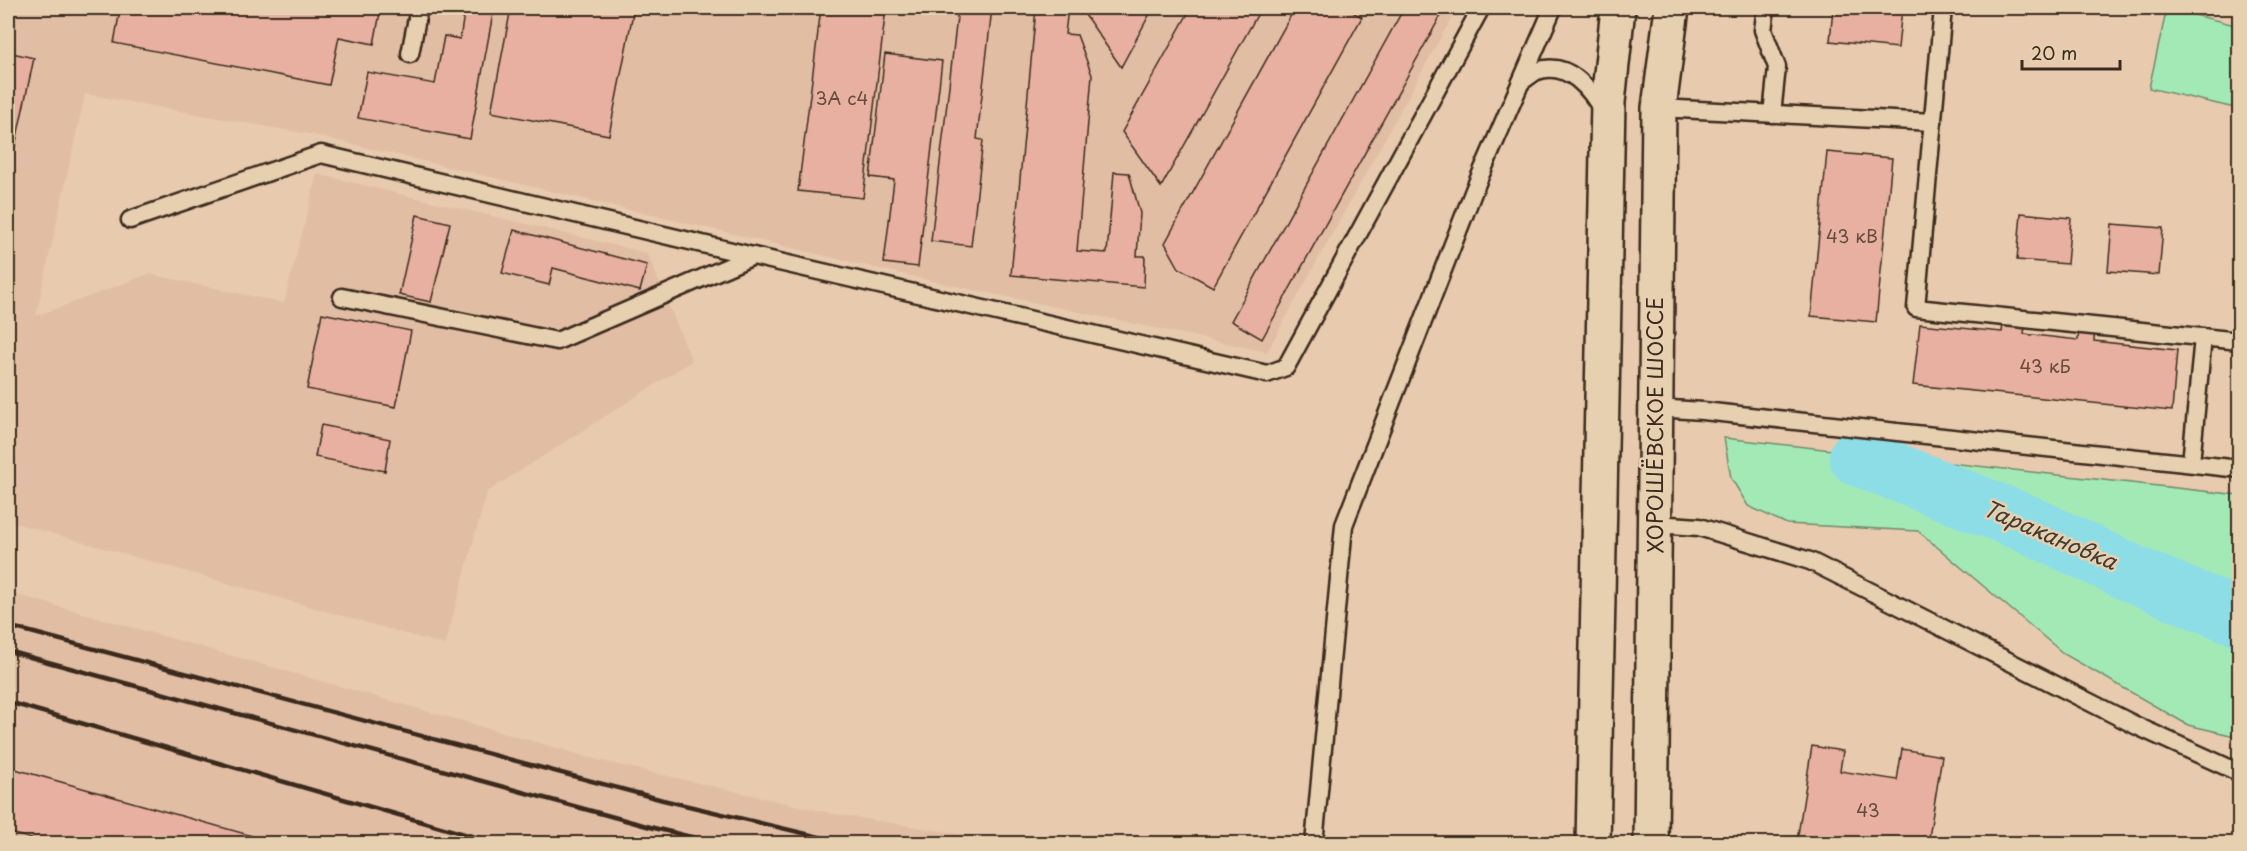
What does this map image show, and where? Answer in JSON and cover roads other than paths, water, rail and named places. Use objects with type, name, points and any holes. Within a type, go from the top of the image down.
[{"type":"main road","points":[[1593,843],[1608,122],[1618,8]]},
{"type":"main road","name":"ХОРОШЁВСКОЕ ШОССЕ","points":[[1651,843],[1659,108],[1672,8]]},
{"type":"lane","points":[[410,54],[419,8]]},
{"type":"lane","points":[[130,220],[321,154],[1267,374],[1287,367],[1480,8]]},
{"type":"lane","points":[[1314,843],[1344,525],[1474,190],[1554,8]]},
{"type":"lane","points":[[1766,8],[1763,30],[1777,67],[1772,114]]},
{"type":"lane","points":[[1943,8],[1916,308],[2240,340]]},
{"type":"lane","points":[[1521,83],[1537,71],[1555,70],[1568,73],[1583,84],[1596,99],[1608,122]]},
{"type":"lane","points":[[1659,108],[1933,122]]},
{"type":"lane","points":[[342,297],[557,341],[753,256]]},
{"type":"lane","points":[[2191,463],[2203,337]]},
{"type":"lane","points":[[1655,408],[1715,412],[2240,469]]},
{"type":"lane","points":[[1656,524],[1699,527],[1810,561],[2139,727],[2240,773]]},
{"type":"waterway","name":"Таракановка","points":[[1858,457],[2030,525],[2133,574],[2240,618]]},
{"type":"railway","points":[[8,626],[663,800],[849,844]]},
{"type":"railway","points":[[8,651],[654,828],[720,844]]},
{"type":"railway","points":[[8,702],[499,844]]}]
